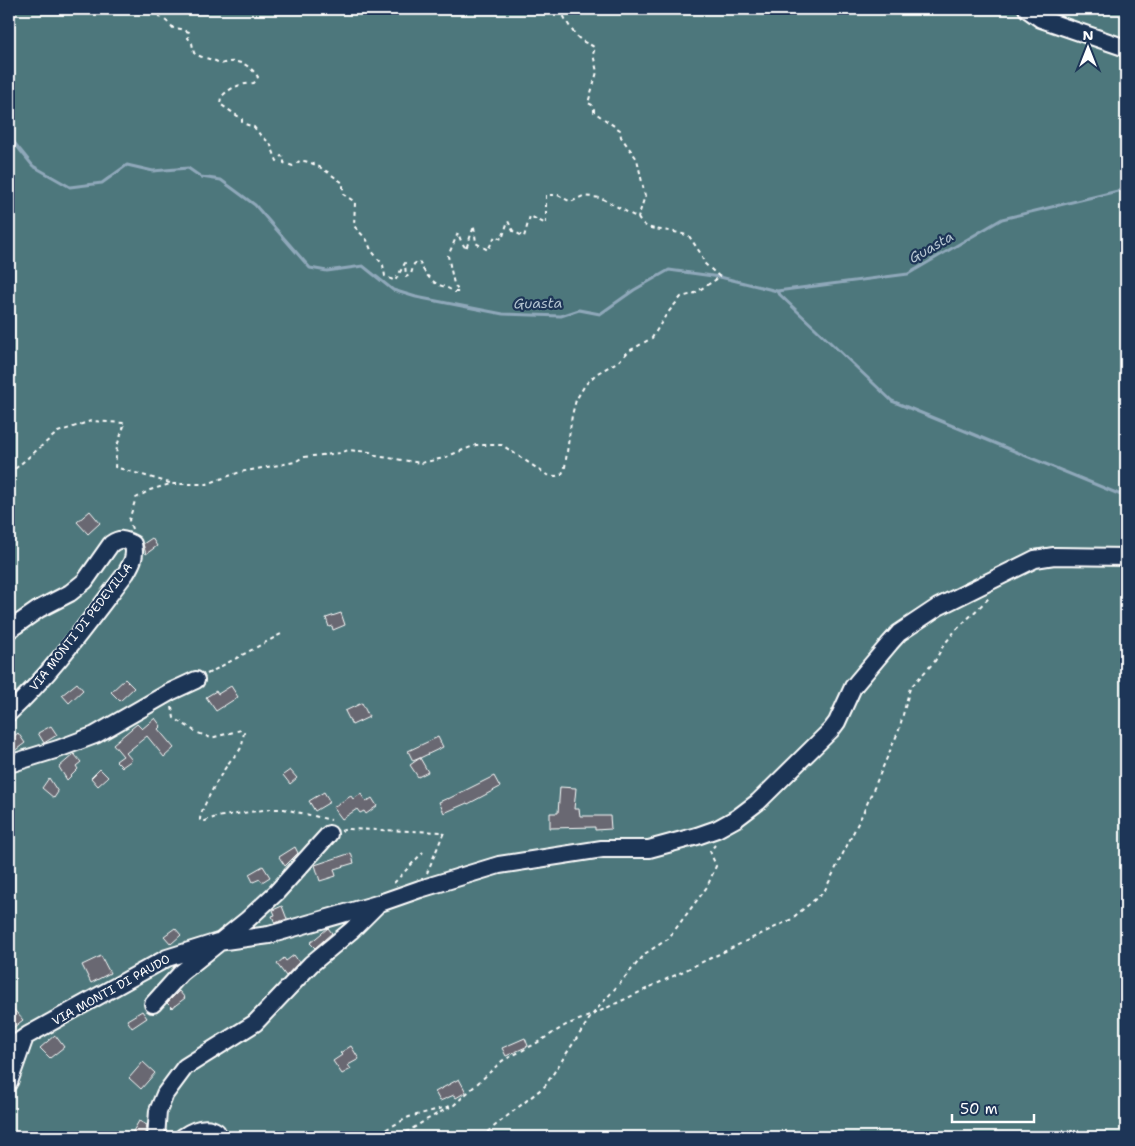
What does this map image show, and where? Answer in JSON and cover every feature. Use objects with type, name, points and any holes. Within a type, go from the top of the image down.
[{"type":"street","points":[[1027,9],[1041,19],[1126,48]]},
{"type":"street","name":"VIA MONTI DI PEDEVILLA","points":[[9,630],[40,609],[70,593],[85,581],[111,544],[117,540],[126,539],[133,544],[135,551],[134,559],[126,573],[51,668],[9,713]]},
{"type":"street","name":"VIA MONTI DI PAUDO","points":[[9,1048],[167,958],[218,942],[269,935],[377,904],[499,865],[602,848],[649,848],[717,830],[758,802],[831,730],[837,722],[853,687],[890,642],[938,607],[1034,559],[1054,556],[1102,558],[1126,556]]},
{"type":"street","points":[[9,764],[95,735],[170,692],[196,680]]},
{"type":"street","points":[[153,1004],[181,972],[211,950],[276,893],[329,834]]},
{"type":"street","points":[[156,1137],[158,1111],[165,1094],[185,1067],[255,1023],[311,964],[352,930],[377,904]]},
{"type":"street","points":[[9,1082],[25,1038]]},
{"type":"street","points":[[183,1137],[194,1130],[205,1128],[211,1128],[217,1132]]},
{"type":"path","points":[[126,539],[133,534],[129,520],[136,498],[150,490],[170,484],[207,484],[240,472],[295,462],[302,457],[341,453],[348,450],[370,452],[376,456],[421,463],[444,458],[476,446],[502,445],[547,475],[556,476],[562,474],[568,451],[572,414],[576,400],[585,385],[596,374],[619,361],[629,351],[652,338],[666,315],[681,297],[693,294],[720,277],[704,263],[701,254],[689,236],[649,228],[641,224],[638,218],[601,198],[583,196],[571,202],[558,195],[546,195],[546,224],[530,216],[524,237],[513,231],[508,221],[502,239],[496,236],[488,250],[476,243],[474,226],[466,249],[458,234],[448,256],[454,284],[459,292],[454,292],[448,287],[439,284],[424,272],[419,260],[414,264],[411,274],[406,277],[405,263],[394,281],[385,276],[383,265],[371,250],[367,240],[354,226],[355,202],[343,194],[343,183],[333,174],[308,162],[300,161],[293,166],[284,163],[284,157],[281,156],[277,161],[270,143],[254,127],[242,123],[242,118],[220,104],[221,97],[229,89],[242,83],[254,83],[258,77],[254,71],[241,62],[229,61],[221,64],[217,61],[200,58],[194,53],[192,43],[188,38],[189,32],[181,28],[172,28],[168,21],[157,16],[149,9]]},
{"type":"path","points":[[560,9],[575,34],[582,41],[596,48],[592,54],[597,72],[588,103],[594,106],[594,112],[620,130],[621,137],[636,159],[645,196],[638,218]]},
{"type":"path","points":[[9,474],[58,432],[91,421],[125,423],[117,446],[116,467],[170,484]]},
{"type":"path","points":[[399,1137],[454,1105],[502,1061],[566,1025],[592,1015],[790,920],[824,892],[864,811],[899,730],[910,688],[935,661],[943,646],[955,631],[996,591]]},
{"type":"path","points":[[196,680],[281,634]]},
{"type":"path","points":[[170,692],[174,718],[198,733],[211,738],[241,730],[244,733],[242,746],[230,761],[207,798],[200,820],[205,821],[216,817],[270,809],[284,809],[330,818],[332,821],[329,834],[347,830],[444,832],[420,889]]},
{"type":"path","points":[[480,1137],[545,1086],[592,1015],[646,953],[668,939],[707,887],[716,866],[710,851],[716,845]]},
{"type":"path","points":[[377,904],[394,882],[423,852]]},
{"type":"path","points":[[372,1137],[409,1117],[454,1105]]},
{"type":"green space","points":[[9,9],[1126,9],[1126,1137],[9,1137]]},
{"type":"building","points":[[90,511],[100,523],[88,534],[77,522]]},
{"type":"building","points":[[152,538],[157,546],[146,554],[143,544]]},
{"type":"building","points":[[341,613],[345,625],[333,630],[332,626],[329,627],[326,618]]},
{"type":"building","points":[[125,679],[134,688],[120,701],[111,692]]},
{"type":"building","points":[[77,683],[83,690],[69,703],[62,695]]},
{"type":"building","points":[[231,686],[238,697],[216,711],[206,697],[216,691],[218,694]]},
{"type":"building","points":[[362,703],[369,717],[352,725],[345,711]]},
{"type":"building","points":[[155,718],[161,726],[158,729],[174,748],[164,757],[147,736],[126,753],[132,760],[122,767],[116,761],[123,756],[113,744],[137,724],[142,729]]},
{"type":"building","points":[[51,726],[57,735],[44,743],[38,733]]},
{"type":"building","points":[[18,733],[25,743],[13,752],[9,746],[9,740]]},
{"type":"building","points":[[438,737],[443,747],[413,761],[408,751]]},
{"type":"building","points":[[74,754],[81,762],[76,766],[78,769],[67,780],[59,767]]},
{"type":"building","points":[[420,758],[428,772],[418,777],[410,765]]},
{"type":"building","points":[[100,769],[108,777],[98,786],[91,778]]},
{"type":"building","points":[[290,770],[297,778],[290,784],[283,775]]},
{"type":"building","points":[[494,776],[500,787],[468,804],[444,813],[439,802]]},
{"type":"building","points":[[49,778],[58,792],[54,798],[42,788]]},
{"type":"building","points":[[560,787],[576,788],[574,809],[579,809],[580,816],[610,816],[611,829],[595,830],[595,827],[550,828],[550,813],[558,813]]},
{"type":"building","points":[[324,792],[330,802],[315,811],[309,801]]},
{"type":"building","points":[[361,794],[366,802],[372,798],[377,806],[366,814],[364,811],[360,813],[357,809],[342,819],[333,807],[351,796],[353,799]]},
{"type":"building","points":[[295,847],[298,853],[285,866],[279,857]]},
{"type":"building","points":[[351,853],[354,863],[334,869],[336,876],[320,881],[315,865]]},
{"type":"building","points":[[263,866],[270,877],[262,882],[260,879],[253,882],[249,874]]},
{"type":"building","points":[[282,906],[287,919],[275,923],[272,916],[275,915],[273,910]]},
{"type":"building","points":[[175,928],[181,935],[171,944],[164,936]]},
{"type":"building","points":[[328,928],[332,933],[315,948],[310,943]]},
{"type":"building","points":[[294,955],[299,962],[286,976],[277,964],[284,958],[286,961]]},
{"type":"building","points":[[101,956],[110,973],[91,983],[82,965]]},
{"type":"building","points":[[179,991],[185,998],[172,1008],[167,1003]]},
{"type":"building","points":[[9,1004],[23,1020],[9,1031]]},
{"type":"building","points":[[142,1011],[147,1018],[132,1028],[127,1020]]},
{"type":"building","points":[[55,1035],[64,1047],[50,1058],[40,1048]]},
{"type":"building","points":[[525,1038],[528,1046],[506,1056],[502,1048]]},
{"type":"building","points":[[351,1046],[359,1059],[348,1065],[351,1069],[342,1074],[333,1061],[342,1055],[340,1053]]},
{"type":"building","points":[[143,1062],[155,1073],[141,1089],[129,1078]]},
{"type":"building","points":[[459,1079],[466,1092],[456,1098],[454,1095],[440,1101],[435,1092]]},
{"type":"building","points":[[139,1121],[147,1125],[144,1137],[132,1133]]},
{"type":"waterway","name":"Guasta","points":[[9,119],[12,140],[33,166],[70,187],[102,183],[127,165],[153,171],[188,168],[201,177],[221,180],[255,205],[310,268],[327,271],[363,266],[393,290],[416,297],[503,314],[561,316],[579,310],[600,314],[634,290],[669,270],[720,277],[777,291],[908,274],[1002,219],[1126,189]]},
{"type":"waterway","points":[[777,292],[892,401],[1126,497]]}]
